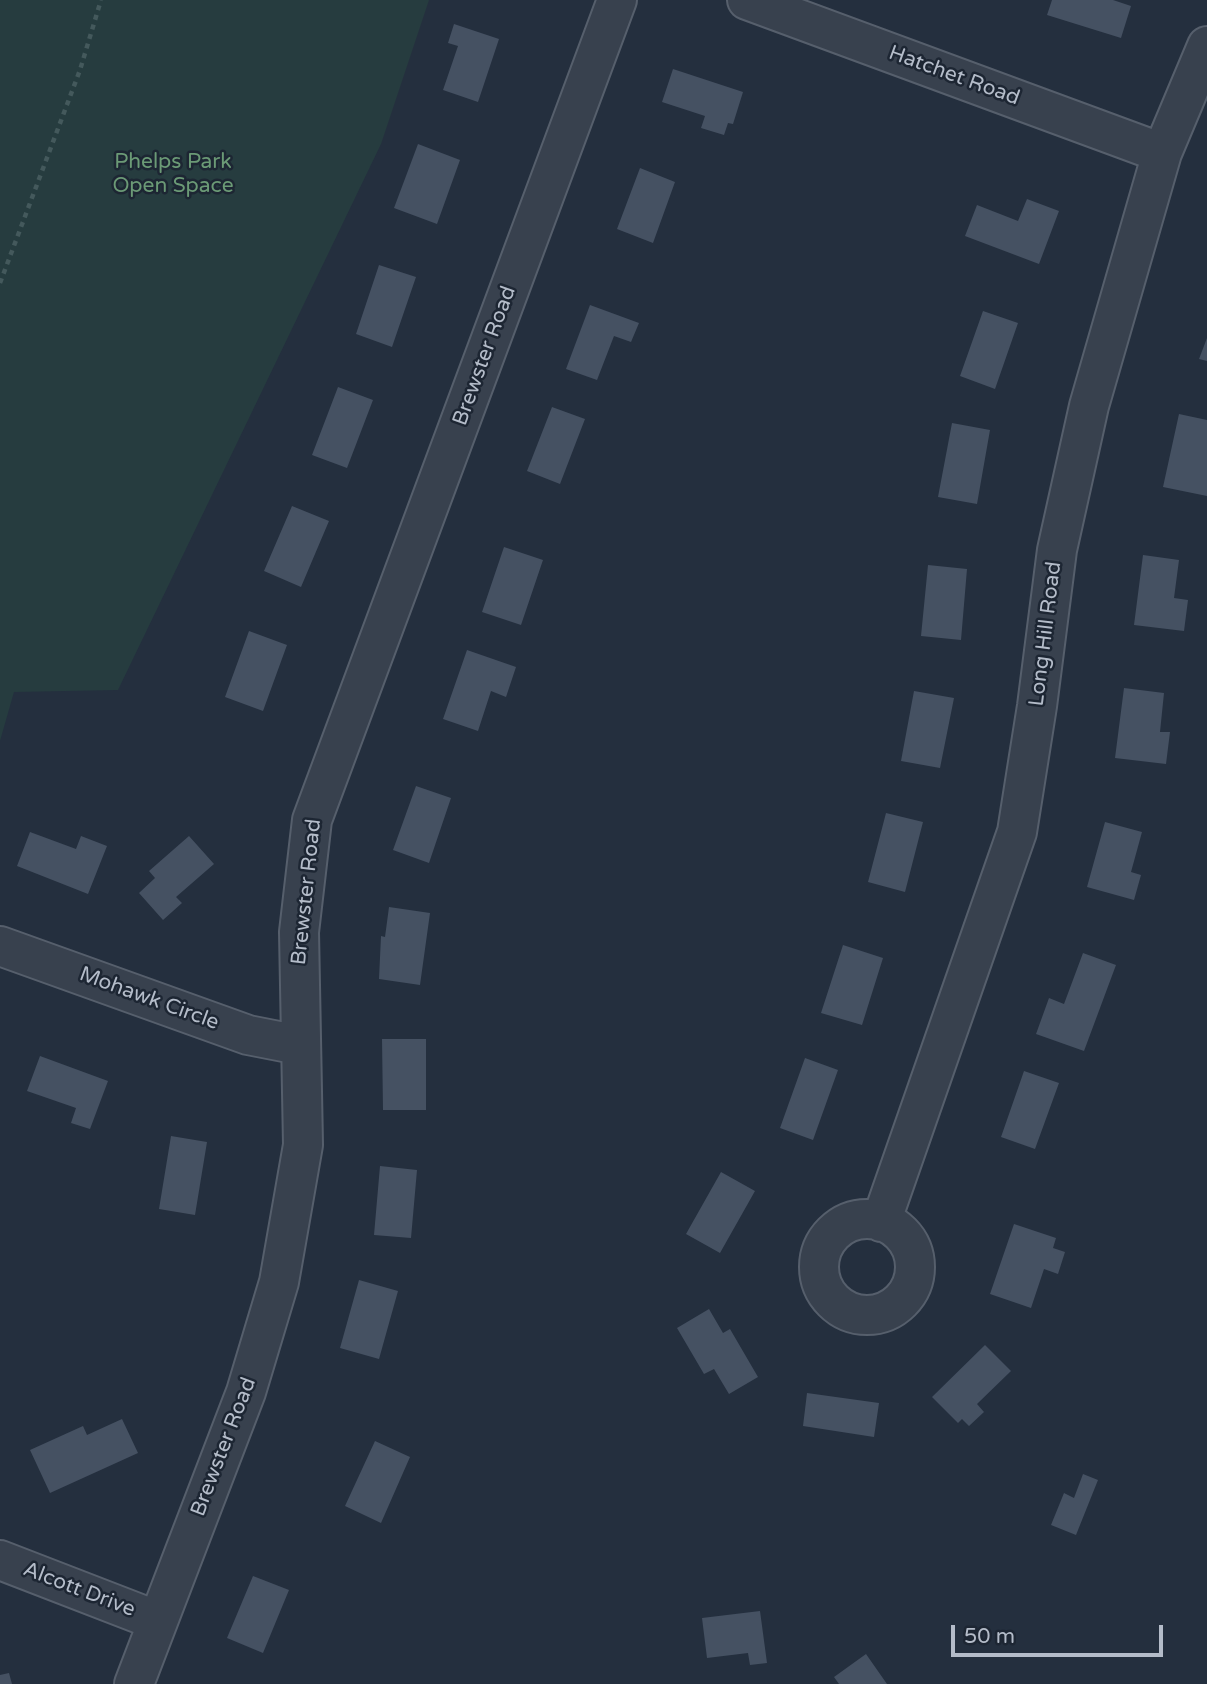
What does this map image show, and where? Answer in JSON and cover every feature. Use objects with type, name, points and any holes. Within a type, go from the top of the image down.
[{"type":"street","name":"Brewster Road","points":[[134,1684],[246,1392],[279,1282],[303,1145],[299,1045],[299,932],[312,820],[617,0]]},
{"type":"street","name":"Hatchet Road","points":[[747,0],[1162,153]]},
{"type":"street","name":"Long Hill Road","points":[[881,1222],[1017,832],[1037,706],[1057,550],[1089,406],[1162,153],[1207,46]]},
{"type":"street","name":"Mohawk Circle","points":[[0,946],[248,1035],[299,1045]]},
{"type":"street","name":"Alcott Drive","points":[[0,1560],[158,1621]]},
{"type":"path","points":[[0,283],[80,70],[101,0]]},
{"type":"green space","name":"Phelps Park Open Space","points":[[0,0],[429,0],[381,144],[118,690],[14,692],[0,741]]},
{"type":"building","points":[[1052,0],[1113,0],[1131,6],[1121,38],[1047,15]]},
{"type":"building","points":[[454,24],[499,39],[478,102],[443,90],[458,46],[448,43]]},
{"type":"building","points":[[673,69],[743,92],[733,124],[728,123],[724,135],[701,128],[705,116],[662,102]]},
{"type":"building","points":[[418,144],[460,160],[437,224],[394,208]]},
{"type":"building","points":[[640,168],[675,182],[653,243],[617,229]]},
{"type":"building","points":[[1027,199],[1059,211],[1039,264],[965,236],[977,205],[1018,221]]},
{"type":"building","points":[[379,265],[416,277],[392,347],[356,334]]},
{"type":"building","points":[[590,305],[639,323],[631,342],[614,336],[597,380],[566,369]]},
{"type":"building","points":[[983,311],[1018,323],[995,389],[960,376]]},
{"type":"building","points":[[1207,338],[1207,361],[1199,359]]},
{"type":"building","points":[[338,387],[373,400],[347,468],[312,455]]},
{"type":"building","points":[[552,407],[585,419],[560,484],[527,471]]},
{"type":"building","points":[[1179,414],[1207,420],[1207,496],[1163,487]]},
{"type":"building","points":[[952,423],[990,430],[977,504],[938,497]]},
{"type":"building","points":[[292,506],[329,521],[301,587],[264,571]]},
{"type":"building","points":[[504,547],[543,560],[521,625],[482,612]]},
{"type":"building","points":[[1143,555],[1179,560],[1174,598],[1188,600],[1184,631],[1134,625]]},
{"type":"building","points":[[928,565],[967,569],[961,640],[921,636]]},
{"type":"building","points":[[249,631],[287,645],[263,711],[225,697]]},
{"type":"building","points":[[467,650],[516,667],[506,697],[491,691],[478,731],[443,719]]},
{"type":"building","points":[[1124,688],[1164,693],[1160,732],[1170,732],[1166,764],[1115,758]]},
{"type":"building","points":[[914,691],[954,698],[940,768],[901,761]]},
{"type":"building","points":[[416,786],[451,798],[429,863],[393,850]]},
{"type":"building","points":[[886,813],[923,822],[905,892],[868,882]]},
{"type":"building","points":[[1105,822],[1142,832],[1131,872],[1141,875],[1134,900],[1087,887]]},
{"type":"building","points":[[30,832],[76,849],[81,836],[107,846],[88,894],[17,866]]},
{"type":"building","points":[[189,836],[214,864],[176,897],[182,903],[163,920],[139,893],[155,878],[149,871]]},
{"type":"building","points":[[389,907],[430,913],[420,985],[379,979],[381,936],[385,937]]},
{"type":"building","points":[[843,945],[883,958],[862,1025],[821,1013]]},
{"type":"building","points":[[1083,953],[1116,965],[1084,1051],[1036,1034],[1049,998],[1064,1004]]},
{"type":"building","points":[[382,1039],[426,1039],[426,1110],[383,1110]]},
{"type":"building","points":[[40,1056],[108,1081],[90,1129],[71,1123],[76,1108],[27,1091]]},
{"type":"building","points":[[805,1058],[838,1070],[813,1140],[780,1128]]},
{"type":"building","points":[[1024,1071],[1059,1083],[1035,1149],[1001,1137]]},
{"type":"building","points":[[171,1136],[207,1142],[195,1215],[159,1209]]},
{"type":"building","points":[[380,1166],[417,1170],[411,1238],[374,1235]]},
{"type":"building","points":[[721,1172],[755,1191],[720,1253],[686,1234]]},
{"type":"building","points":[[1014,1224],[1056,1238],[1053,1248],[1065,1252],[1058,1274],[1044,1269],[1031,1308],[990,1294]]},
{"type":"building","points":[[359,1280],[398,1291],[379,1359],[340,1348]]},
{"type":"building","points":[[709,1309],[723,1333],[730,1329],[758,1377],[729,1394],[714,1369],[704,1374],[677,1328]]},
{"type":"building","points":[[985,1345],[1011,1371],[977,1404],[984,1412],[969,1426],[962,1419],[958,1423],[932,1397]]},
{"type":"building","points":[[807,1393],[879,1403],[874,1437],[803,1426]]},
{"type":"building","points":[[122,1419],[138,1453],[50,1493],[30,1450],[83,1426],[87,1435]]},
{"type":"building","points":[[375,1441],[410,1457],[381,1523],[345,1506]]},
{"type":"building","points":[[1083,1474],[1098,1480],[1076,1535],[1051,1525],[1064,1493],[1074,1498]]},
{"type":"building","points":[[253,1576],[289,1590],[263,1653],[227,1638]]},
{"type":"building","points":[[760,1611],[767,1663],[750,1665],[748,1653],[707,1658],[702,1618]]},
{"type":"building","points":[[866,1654],[887,1684],[839,1684],[834,1677]]},
{"type":"building","points":[[9,1673],[12,1684],[0,1684],[0,1675]]}]
